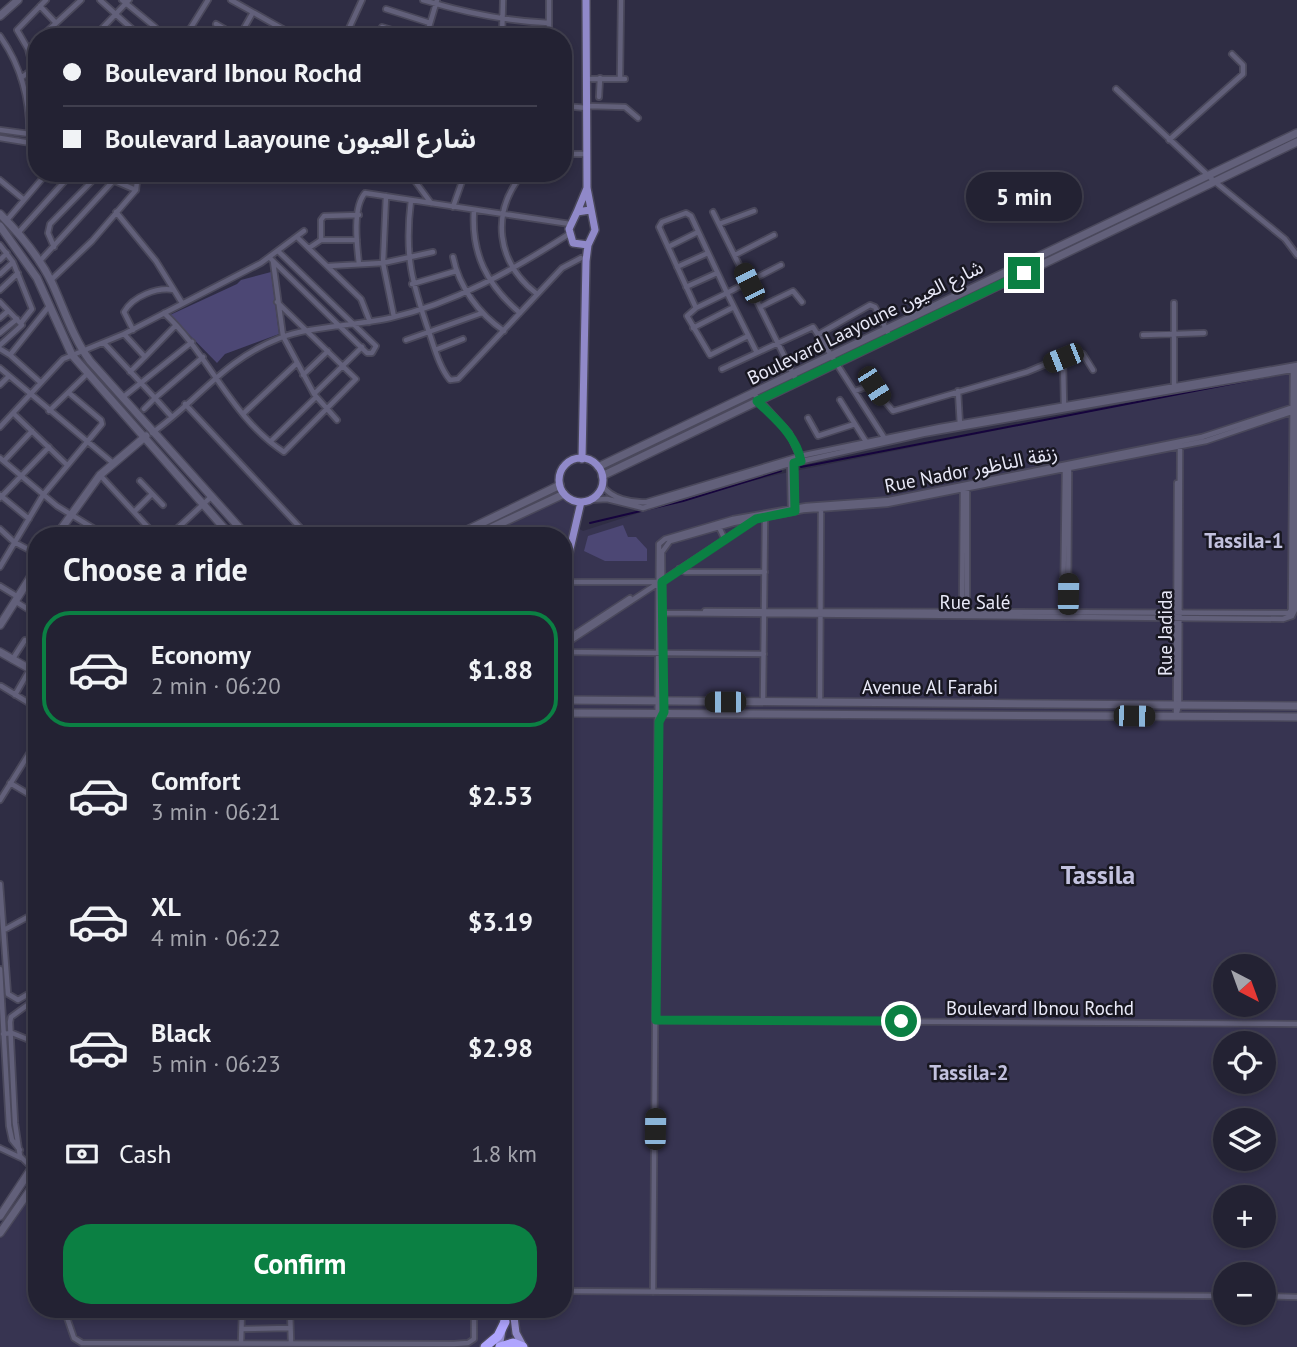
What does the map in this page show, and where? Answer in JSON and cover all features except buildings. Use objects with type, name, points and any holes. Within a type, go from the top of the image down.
[{"type":"highway","points":[[485,1347],[498,1336],[505,1322]]},
{"type":"highway","points":[[500,1347],[513,1343],[523,1347]]},
{"type":"main road","points":[[582,459],[586,268],[588,245],[595,230],[587,188],[586,0]]},
{"type":"main road","points":[[586,268],[577,245],[569,234],[570,224],[587,188]]},
{"type":"main road","points":[[577,212],[590,210]]},
{"type":"main road","points":[[577,245],[588,245]]},
{"type":"main road","points":[[582,459],[598,467],[602,485],[590,500],[581,502],[564,494],[559,485],[560,474],[566,464],[582,459]]},
{"type":"main road","points":[[572,541],[581,502]]},
{"type":"main road","points":[[500,1347],[505,1318]]},
{"type":"main road","points":[[514,1318],[516,1333],[523,1347]]},
{"type":"street","points":[[0,16],[18,0]]},
{"type":"street","points":[[28,49],[17,30],[46,0]]},
{"type":"street","points":[[51,28],[81,0]]},
{"type":"street","points":[[100,0],[130,28]]},
{"type":"street","points":[[191,28],[208,0]]},
{"type":"street","points":[[232,0],[280,28]]},
{"type":"street","points":[[349,28],[362,0]]},
{"type":"street","points":[[423,0],[502,20],[549,23]]},
{"type":"street","points":[[502,28],[503,0]]},
{"type":"street","points":[[549,0],[549,28]]},
{"type":"street","points":[[588,79],[622,79],[621,0]]},
{"type":"street","points":[[103,28],[126,1],[155,27]]},
{"type":"street","points":[[429,28],[437,2]]},
{"type":"street","points":[[40,6],[56,23]]},
{"type":"street","points":[[386,9],[430,23]]},
{"type":"street","points":[[244,28],[252,14]]},
{"type":"street","points":[[216,24],[223,28]]},
{"type":"street","points":[[0,36],[12,54],[27,97],[28,109]]},
{"type":"street","points":[[1169,140],[1243,74],[1243,65],[1232,54]]},
{"type":"street","points":[[21,78],[28,74]]},
{"type":"street","points":[[599,97],[600,78]]},
{"type":"street","points":[[1116,89],[1297,255]]},
{"type":"street","points":[[572,106],[625,107],[638,118]]},
{"type":"street","points":[[0,130],[28,134]]},
{"type":"street","name":"Boulevard Laayoune شارع العيون","points":[[598,467],[890,337],[1297,133]]},
{"type":"street","points":[[0,138],[28,143]]},
{"type":"street","name":"Boulevard Laayoune شارع العيون","points":[[795,378],[832,355],[886,329],[1211,178],[1297,142]]},
{"type":"street","points":[[572,154],[587,154]]},
{"type":"street","points":[[0,180],[23,200]]},
{"type":"street","points":[[3,223],[39,182]]},
{"type":"street","points":[[18,233],[64,182]]},
{"type":"street","points":[[54,247],[48,233],[50,223],[91,182]]},
{"type":"street","points":[[39,262],[112,182]]},
{"type":"street","points":[[118,182],[136,190]]},
{"type":"street","points":[[51,280],[92,241],[136,190],[137,182]]},
{"type":"street","points":[[416,182],[431,203]]},
{"type":"street","points":[[453,207],[462,182]]},
{"type":"street","points":[[516,182],[510,189],[503,213],[500,236],[513,270],[537,294]]},
{"type":"street","points":[[359,264],[359,215],[361,198],[365,193],[570,224]]},
{"type":"street","points":[[386,196],[383,263],[394,317]]},
{"type":"street","points":[[411,200],[408,259],[412,284],[435,350],[447,377],[455,381],[562,268],[581,258]]},
{"type":"street","points":[[474,210],[475,246],[489,281],[520,313]]},
{"type":"street","points":[[719,224],[754,211]]},
{"type":"street","points":[[116,212],[156,261],[182,303]]},
{"type":"street","points":[[713,212],[795,378]]},
{"type":"street","points":[[0,214],[50,304],[72,355],[224,527]]},
{"type":"street","points":[[696,308],[659,227],[662,222],[689,214],[756,351]]},
{"type":"street","points":[[321,240],[322,217],[359,215]]},
{"type":"street","points":[[3,223],[18,233],[51,280],[82,351],[151,433],[238,527]]},
{"type":"street","points":[[0,427],[59,361],[133,330],[271,259],[304,231]]},
{"type":"street","points":[[668,247],[698,232]]},
{"type":"street","points":[[62,527],[100,475],[238,358],[282,336],[370,323],[421,310],[513,270],[569,234]]},
{"type":"street","points":[[735,255],[774,235]]},
{"type":"street","points":[[297,237],[365,304],[370,323]]},
{"type":"street","points":[[309,248],[321,240],[358,240]]},
{"type":"street","points":[[1288,244],[1297,244]]},
{"type":"street","points":[[0,245],[13,262],[33,310],[0,333]]},
{"type":"street","points":[[271,259],[369,354],[376,348],[279,252]]},
{"type":"street","points":[[328,266],[383,263],[433,252]]},
{"type":"street","points":[[0,260],[7,253]]},
{"type":"street","points":[[677,267],[708,253]]},
{"type":"street","points":[[453,257],[456,271],[482,313],[504,331]]},
{"type":"street","points":[[271,259],[282,336],[315,395],[337,420]]},
{"type":"street","points":[[0,274],[13,262]]},
{"type":"street","points":[[748,336],[710,355],[687,314],[781,264]]},
{"type":"street","points":[[412,284],[456,271]]},
{"type":"street","points":[[18,273],[0,297],[22,325],[0,347],[40,382]]},
{"type":"street","points":[[686,287],[717,273]]},
{"type":"street","points":[[133,330],[124,313],[130,304],[162,289],[174,290]]},
{"type":"street","points":[[760,306],[793,291],[802,302]]},
{"type":"street","points":[[164,313],[192,342],[244,413],[285,452],[356,381],[343,365],[277,302]]},
{"type":"street","points":[[1174,303],[1174,388]]},
{"type":"street","points":[[10,355],[50,304]]},
{"type":"street","points":[[819,334],[870,305],[875,307],[890,337]]},
{"type":"street","points":[[693,328],[734,307]]},
{"type":"street","points":[[0,318],[8,310]]},
{"type":"street","points":[[406,340],[482,313]]},
{"type":"street","points":[[130,372],[177,325]]},
{"type":"street","points":[[722,369],[811,327],[819,334],[885,441]]},
{"type":"street","points":[[1143,335],[1204,333]]},
{"type":"street","points":[[124,334],[145,357]]},
{"type":"street","points":[[435,350],[463,340]]},
{"type":"street","points":[[121,398],[192,342]]},
{"type":"street","points":[[104,343],[171,416]]},
{"type":"street","points":[[271,441],[362,347]]},
{"type":"street","points":[[303,375],[328,351]]},
{"type":"street","points":[[855,391],[871,385],[893,411],[1027,372],[1079,352],[1093,370]]},
{"type":"street","points":[[144,409],[202,357]]},
{"type":"street","points":[[1063,358],[1064,407]]},
{"type":"street","points":[[244,413],[296,364]]},
{"type":"street","points":[[602,485],[610,494],[630,501],[647,502],[866,443],[1295,367],[1295,408]]},
{"type":"street","points":[[0,368],[113,463]]},
{"type":"street","points":[[49,411],[87,374]]},
{"type":"street","points":[[0,385],[9,376]]},
{"type":"street","points":[[958,391],[960,426]]},
{"type":"street","points":[[0,567],[43,495],[102,421],[69,393]]},
{"type":"street","points":[[755,397],[789,433],[795,460],[793,510]]},
{"type":"street","name":"Boulevard Laayoune شارع العيون","points":[[602,476],[755,397]]},
{"type":"street","points":[[839,400],[866,443]]},
{"type":"street","points":[[185,404],[301,527]]},
{"type":"street","name":"Rue Nador زنقة الناظور","points":[[659,552],[664,540],[758,517],[965,486],[1228,435],[1295,408]]},
{"type":"street","name":"Rue Salé","points":[[659,612],[1286,619],[1295,610],[1295,408]]},
{"type":"street","points":[[13,413],[67,465]]},
{"type":"street","points":[[808,418],[818,436],[855,425]]},
{"type":"street","points":[[32,431],[2,460],[43,495],[91,527]]},
{"type":"street","name":"Rue Jadida","points":[[1176,717],[1179,443]]},
{"type":"street","points":[[29,519],[0,496],[49,447]]},
{"type":"street","points":[[590,500],[607,499],[643,508],[795,460]]},
{"type":"street","points":[[1065,615],[1067,466]]},
{"type":"street","points":[[100,475],[148,527]]},
{"type":"street","points":[[139,481],[163,505]]},
{"type":"street","points":[[473,527],[559,485]]},
{"type":"street","points":[[964,614],[965,486]]},
{"type":"street","points":[[134,512],[152,494]]},
{"type":"street","points":[[493,527],[564,494]]},
{"type":"street","points":[[179,527],[211,498]]},
{"type":"street","points":[[820,703],[821,506]]},
{"type":"street","points":[[572,638],[758,517],[765,572],[763,701]]},
{"type":"street","name":"Rue Nador زنقة الناظور","points":[[659,552],[670,541],[758,517]]},
{"type":"street","points":[[719,527],[724,539]]},
{"type":"street","points":[[0,528],[15,542],[28,549]]},
{"type":"street","points":[[653,1292],[660,712],[659,552]]},
{"type":"street","points":[[0,555],[5,559]]},
{"type":"street","points":[[679,569],[765,572]]},
{"type":"street","points":[[0,625],[28,581]]},
{"type":"street","points":[[572,582],[659,582]]},
{"type":"street","points":[[0,586],[28,608]]},
{"type":"street","points":[[12,660],[24,640],[28,642]]},
{"type":"street","points":[[0,652],[28,668]]},
{"type":"street","points":[[572,652],[764,654]]},
{"type":"street","points":[[15,695],[28,678]]},
{"type":"street","points":[[1,685],[28,702]]},
{"type":"street","name":"Avenue Al Farabi","points":[[572,700],[1297,706]]},
{"type":"street","name":"Avenue Al Farabi","points":[[572,713],[1297,717]]},
{"type":"street","points":[[0,800],[28,755]]},
{"type":"street","points":[[10,783],[28,794]]},
{"type":"street","points":[[0,884],[8,995],[18,1000],[28,994]]},
{"type":"street","points":[[4,930],[28,917]]},
{"type":"street","points":[[0,969],[2,1060],[10,1134],[20,1151]]},
{"type":"street","points":[[1,1018],[10,1019],[28,1005]]},
{"type":"street","points":[[10,1019],[15,1123],[22,1159]]},
{"type":"street","name":"Boulevard Ibnou Rochd","points":[[656,1020],[1297,1024]]},
{"type":"street","points":[[3,1034],[12,1033],[28,1039]]},
{"type":"street","points":[[0,1148],[28,1165]]},
{"type":"street","points":[[0,1216],[28,1179]]},
{"type":"street","points":[[0,1233],[28,1193]]},
{"type":"street","points":[[572,1291],[1213,1296]]},
{"type":"street","points":[[1276,1296],[1297,1297]]},
{"type":"street","points":[[67,1318],[72,1335],[82,1343],[468,1343],[475,1337],[474,1318]]},
{"type":"street","points":[[242,1318],[242,1342]]},
{"type":"street","points":[[290,1318],[291,1343]]},
{"type":"street","points":[[242,1329],[290,1328]]},
{"type":"shaded area","points":[[271,272],[279,334],[225,354],[217,363],[170,315],[241,280]]},
{"type":"shaded area","points":[[1297,370],[1297,1347],[0,1347],[0,1233],[28,1191],[28,1318],[572,1318],[572,527],[464,527],[523,498],[554,496],[575,505],[571,524],[583,531],[685,498],[780,474]]},
{"type":"shaded area","points":[[623,525],[628,537],[636,537],[647,549],[647,561],[605,561],[584,551],[588,536]]},
{"type":"waterway","points":[[801,467],[1287,373]]},
{"type":"waterway","points":[[590,523],[683,501],[781,471]]},
{"type":"district","name":"Tassila-1","points":[[1244,540]]},
{"type":"district","name":"Tassila","points":[[1098,874]]},
{"type":"district","name":"Tassila-2","points":[[969,1072]]},
{"type":"route","points":[[901,1021],[656,1020],[659,722],[664,712],[662,582],[756,519],[795,511],[794,463],[801,461],[799,452],[789,433],[757,401],[1024,273]]}]
